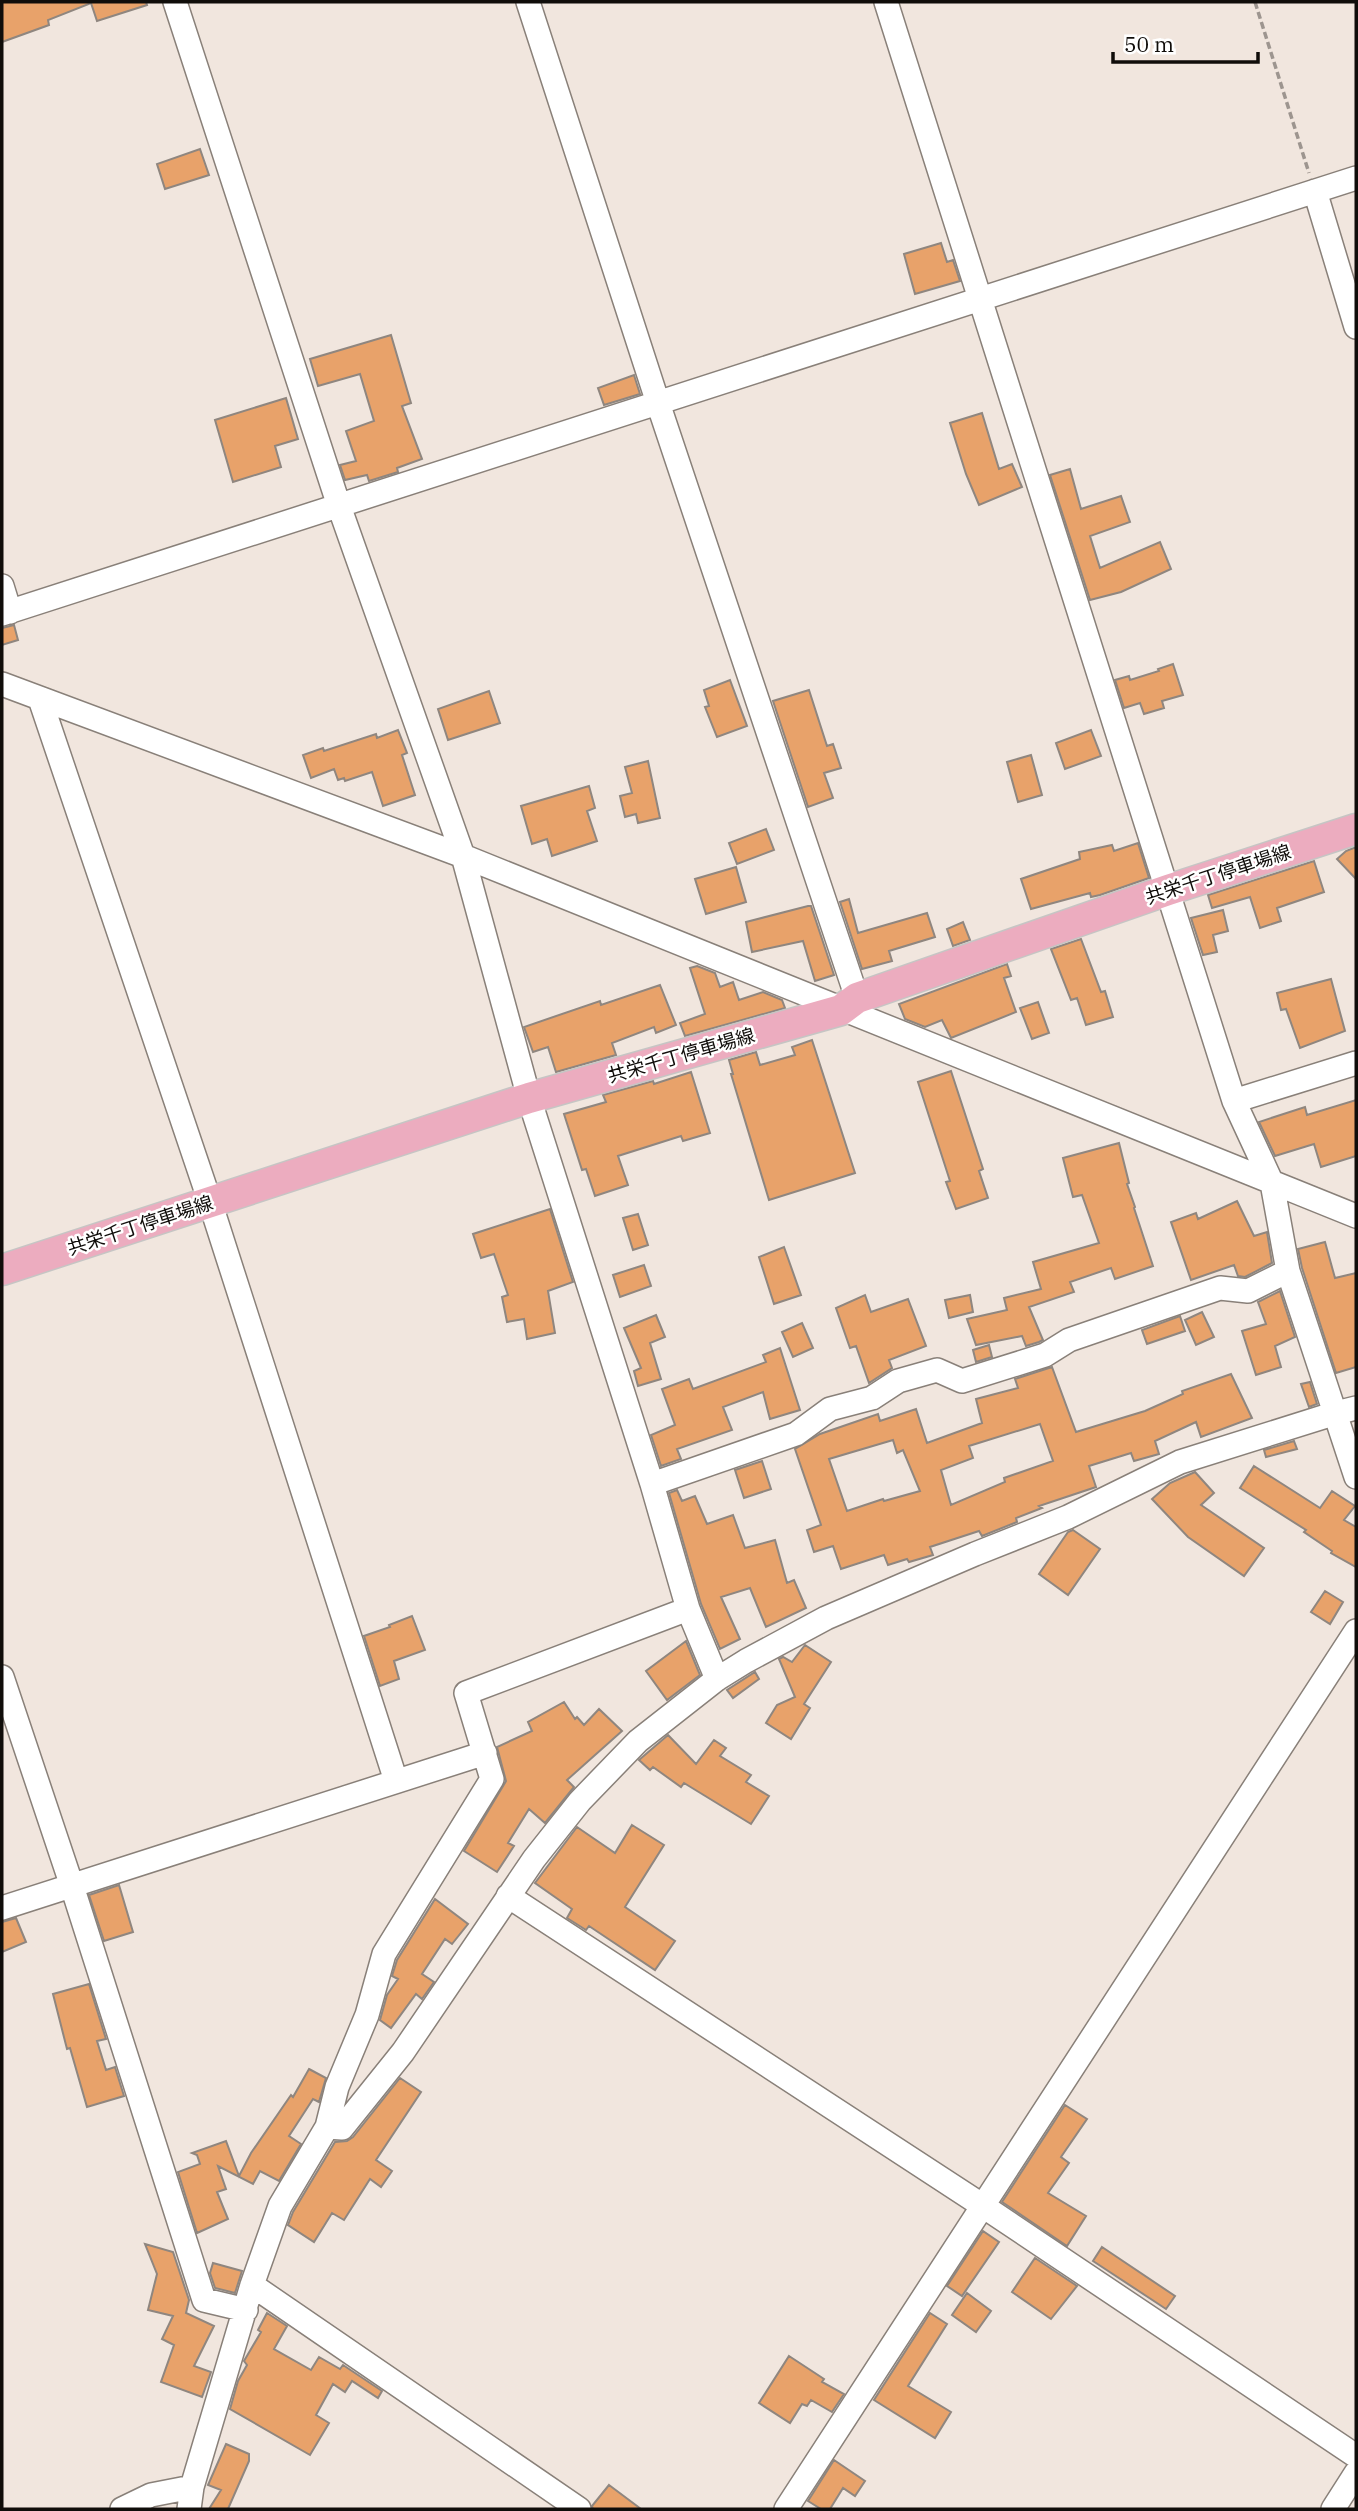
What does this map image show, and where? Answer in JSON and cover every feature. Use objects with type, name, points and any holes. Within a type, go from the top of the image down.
[{"type":"main road","name":"共栄千丁停車場線","points":[[2,1270],[530,1098],[849,1004],[1168,890],[1356,829]]},
{"type":"street","points":[[175,2],[339,506],[463,856],[530,1098],[652,1483],[688,1609],[717,1679]]},
{"type":"street","points":[[528,2],[849,1004]]},
{"type":"street","points":[[886,2],[1234,1101],[1272,1183],[1288,1271],[1346,1410],[1356,1477]]},
{"type":"street","points":[[2,586],[6,613],[1356,178]]},
{"type":"street","points":[[1315,191],[1356,327]]},
{"type":"street","points":[[2,684],[849,1004],[1356,1216]]},
{"type":"street","points":[[40,699],[210,1202],[396,1782]]},
{"type":"street","points":[[1234,1101],[1356,1063]]},
{"type":"street","points":[[652,1483],[796,1434],[830,1409],[872,1398],[898,1381],[937,1370],[962,1381],[1045,1355],[1069,1340],[1220,1288],[1248,1291],[1288,1271]]},
{"type":"street","points":[[327,2127],[342,2128],[396,2061],[534,1859],[580,1801],[638,1741],[717,1679],[826,1618],[1068,1517],[1180,1462],[1346,1410]]},
{"type":"street","points":[[122,2509],[150,2495],[191,2498],[252,2285],[280,2206],[327,2127],[337,2087],[367,2015],[384,1954],[492,1779],[466,1693],[688,1609]]},
{"type":"street","points":[[786,2509],[1356,1631]]},
{"type":"street","points":[[2,1677],[72,1886],[204,2300],[246,2310]]},
{"type":"street","points":[[2,1908],[485,1753]]},
{"type":"street","points":[[508,1896],[983,2206],[1356,2456]]},
{"type":"street","points":[[252,2285],[579,2509]]},
{"type":"street","points":[[1333,2509],[1356,2473]]},
{"type":"path","points":[[1255,2],[1315,191]]},
{"type":"building","points":[[2,2],[146,2],[147,5],[97,21],[91,3],[48,20],[49,25],[2,42]]},
{"type":"building","points":[[200,149],[209,175],[165,189],[157,164]]},
{"type":"building","points":[[941,243],[947,262],[953,260],[960,281],[915,294],[904,254]]},
{"type":"building","points":[[391,335],[411,403],[402,406],[422,459],[397,468],[398,472],[369,481],[367,475],[345,480],[340,465],[356,461],[346,431],[374,421],[360,374],[318,386],[310,359]]},
{"type":"building","points":[[634,375],[640,394],[604,405],[598,388]]},
{"type":"building","points":[[286,398],[298,439],[275,446],[281,467],[233,482],[215,420]]},
{"type":"building","points":[[982,413],[999,469],[1012,464],[1022,487],[979,505],[950,423]]},
{"type":"building","points":[[1070,469],[1081,509],[1121,496],[1130,522],[1090,536],[1100,568],[1160,542],[1171,569],[1121,592],[1090,600],[1050,475]]},
{"type":"building","points":[[14,625],[18,640],[2,645],[2,628]]},
{"type":"building","points":[[1173,664],[1183,695],[1162,701],[1164,708],[1144,714],[1140,703],[1124,708],[1115,680],[1129,676],[1130,680]]},
{"type":"building","points":[[730,680],[747,726],[717,737],[705,707],[709,706],[704,690]]},
{"type":"building","points":[[809,690],[827,746],[833,744],[841,768],[824,773],[833,798],[808,807],[773,701]]},
{"type":"building","points":[[489,691],[500,723],[448,740],[438,709]]},
{"type":"building","points":[[398,730],[407,753],[402,755],[415,795],[383,806],[372,772],[345,781],[344,778],[338,780],[334,769],[311,778],[303,755],[376,734],[377,738]]},
{"type":"building","points":[[1091,730],[1101,756],[1065,769],[1056,743]]},
{"type":"building","points":[[1031,755],[1042,795],[1018,802],[1007,762]]},
{"type":"building","points":[[648,761],[660,818],[638,823],[636,814],[625,817],[620,796],[632,793],[625,767]]},
{"type":"building","points":[[589,786],[595,808],[587,811],[597,841],[552,856],[547,839],[532,844],[521,806]]},
{"type":"building","points":[[766,829],[774,850],[737,864],[729,843]]},
{"type":"building","points":[[1138,843],[1149,878],[1100,895],[1091,897],[1090,893],[1031,909],[1021,879],[1080,859],[1079,852],[1112,845],[1114,851]]},
{"type":"building","points":[[1356,847],[1356,879],[1337,859]]},
{"type":"building","points":[[1314,861],[1324,892],[1277,908],[1281,921],[1260,928],[1250,897],[1212,908],[1208,895]]},
{"type":"building","points":[[736,867],[746,902],[706,914],[695,879]]},
{"type":"building","points":[[849,899],[858,933],[927,913],[935,937],[889,951],[892,961],[862,969],[840,902]]},
{"type":"building","points":[[811,906],[834,975],[815,981],[803,941],[752,952],[746,922]]},
{"type":"building","points":[[1223,910],[1228,931],[1213,935],[1217,952],[1203,955],[1191,918]]},
{"type":"building","points":[[963,922],[970,940],[953,946],[947,929]]},
{"type":"building","points":[[1081,939],[1101,992],[1105,991],[1113,1017],[1086,1025],[1077,998],[1071,1000],[1051,949]]},
{"type":"building","points":[[1007,964],[1011,976],[1004,978],[1016,1012],[951,1038],[942,1020],[925,1027],[905,1019],[899,1004]]},
{"type":"building","points":[[697,966],[715,973],[720,987],[733,982],[739,1000],[763,992],[782,1000],[785,1008],[685,1036],[680,1023],[705,1014],[690,968]]},
{"type":"building","points":[[1331,979],[1345,1031],[1300,1048],[1286,1009],[1281,1010],[1277,993]]},
{"type":"building","points":[[660,985],[676,1025],[656,1033],[654,1027],[612,1043],[616,1055],[556,1072],[548,1047],[533,1052],[524,1027],[600,1001],[601,1005]]},
{"type":"building","points":[[1038,1002],[1049,1033],[1032,1039],[1020,1008]]},
{"type":"building","points":[[812,1040],[855,1173],[769,1200],[729,1060],[756,1052],[760,1065],[795,1055],[792,1047]]},
{"type":"building","points":[[951,1071],[983,1169],[979,1171],[988,1198],[956,1209],[946,1182],[950,1181],[918,1082]]},
{"type":"building","points":[[691,1072],[710,1133],[683,1141],[681,1136],[618,1156],[628,1185],[595,1196],[586,1169],[582,1170],[564,1114],[606,1102],[603,1095],[653,1081],[654,1084]]},
{"type":"building","points":[[1356,1100],[1356,1156],[1321,1167],[1314,1144],[1275,1156],[1259,1122],[1305,1107],[1307,1115]]},
{"type":"building","points":[[1119,1143],[1129,1183],[1127,1184],[1153,1266],[1115,1279],[1111,1268],[1070,1282],[1074,1292],[1029,1307],[1043,1340],[1039,1342],[1026,1346],[1022,1336],[976,1345],[967,1319],[1007,1310],[1004,1298],[1041,1289],[1033,1262],[1099,1243],[1082,1195],[1073,1197],[1063,1158]]},
{"type":"building","points":[[1237,1201],[1254,1236],[1267,1232],[1272,1263],[1245,1277],[1238,1276],[1234,1265],[1191,1280],[1171,1222],[1196,1213],[1198,1219]]},
{"type":"building","points":[[550,1209],[573,1282],[548,1291],[555,1333],[527,1339],[524,1319],[507,1322],[502,1297],[508,1295],[494,1254],[481,1258],[473,1234]]},
{"type":"building","points":[[638,1214],[648,1245],[633,1250],[623,1218]]},
{"type":"building","points":[[1325,1242],[1335,1278],[1356,1273],[1356,1367],[1336,1373],[1298,1249]]},
{"type":"building","points":[[784,1247],[801,1295],[774,1304],[759,1257]]},
{"type":"building","points":[[644,1265],[651,1286],[620,1297],[613,1275]]},
{"type":"building","points":[[1280,1291],[1295,1337],[1275,1346],[1281,1367],[1256,1375],[1242,1331],[1266,1324],[1258,1302]]},
{"type":"building","points":[[865,1295],[871,1312],[908,1299],[926,1346],[889,1360],[892,1368],[869,1383],[856,1346],[850,1348],[836,1308]]},
{"type":"building","points":[[970,1295],[973,1312],[949,1318],[945,1300]]},
{"type":"building","points":[[1202,1312],[1214,1337],[1196,1345],[1185,1320]]},
{"type":"building","points":[[656,1315],[665,1337],[650,1343],[661,1379],[638,1386],[634,1371],[641,1368],[624,1328]]},
{"type":"building","points":[[1180,1316],[1185,1331],[1147,1344],[1142,1330]]},
{"type":"building","points":[[802,1323],[813,1348],[793,1357],[782,1332]]},
{"type":"building","points":[[989,1345],[992,1357],[976,1362],[973,1350]]},
{"type":"building","points":[[780,1348],[800,1410],[770,1419],[763,1392],[723,1407],[732,1430],[677,1449],[681,1459],[661,1466],[651,1435],[675,1425],[662,1389],[689,1379],[693,1389],[766,1362],[763,1355]]},
{"type":"building","points":[[1052,1367],[1076,1432],[1145,1411],[1183,1394],[1182,1391],[1231,1374],[1252,1418],[1201,1437],[1196,1422],[1155,1441],[1159,1454],[1134,1461],[1131,1453],[1089,1466],[1096,1487],[1039,1506],[1042,1508],[1016,1518],[1017,1522],[982,1536],[979,1531],[930,1547],[933,1555],[888,1565],[884,1555],[841,1569],[833,1546],[814,1552],[807,1530],[821,1525],[795,1449],[820,1434],[878,1414],[880,1421],[916,1409],[927,1443],[982,1423],[976,1399],[1018,1388],[1015,1379]],"holes":[[[1040,1424],[1053,1461],[1004,1478],[1005,1482],[951,1505],[941,1470],[973,1458],[969,1446]],[[893,1440],[897,1453],[903,1450],[920,1491],[847,1511],[829,1459]]]},
{"type":"building","points":[[1310,1382],[1317,1404],[1309,1407],[1301,1384]]},
{"type":"building","points":[[1294,1441],[1297,1449],[1266,1457],[1264,1450]]},
{"type":"building","points":[[762,1461],[771,1489],[744,1498],[735,1470]]},
{"type":"building","points":[[1254,1466],[1320,1508],[1332,1491],[1355,1506],[1344,1520],[1356,1527],[1356,1567],[1331,1553],[1332,1551],[1304,1532],[1306,1530],[1240,1488]]},
{"type":"building","points":[[1195,1472],[1214,1493],[1201,1505],[1264,1548],[1244,1576],[1188,1537],[1152,1499],[1170,1483]]},
{"type":"building","points":[[677,1490],[682,1501],[695,1496],[707,1524],[733,1515],[745,1548],[775,1540],[787,1583],[794,1580],[806,1608],[766,1627],[750,1588],[721,1597],[740,1639],[720,1649],[701,1604],[669,1493]]},
{"type":"building","points":[[1073,1530],[1100,1549],[1068,1595],[1039,1574],[1068,1532]]},
{"type":"building","points":[[1325,1591],[1343,1602],[1330,1624],[1311,1612]]},
{"type":"building","points":[[412,1616],[425,1650],[394,1661],[399,1679],[380,1686],[364,1636]]},
{"type":"building","points":[[686,1641],[700,1675],[667,1700],[646,1671]]},
{"type":"building","points":[[805,1645],[831,1662],[804,1704],[810,1708],[791,1739],[766,1723],[777,1705],[795,1697],[779,1659],[783,1657],[792,1662]]},
{"type":"building","points":[[755,1672],[759,1679],[733,1698],[727,1690]]},
{"type":"building","points":[[564,1702],[575,1719],[577,1717],[584,1725],[599,1709],[622,1731],[567,1780],[574,1787],[545,1823],[529,1809],[508,1843],[514,1846],[497,1872],[464,1851],[506,1781],[497,1747],[532,1731],[528,1722]]},
{"type":"building","points":[[668,1735],[696,1764],[714,1740],[726,1748],[720,1756],[751,1775],[746,1782],[769,1796],[751,1824],[684,1783],[681,1787],[653,1767],[650,1770],[639,1760]]},
{"type":"building","points":[[632,1825],[664,1845],[625,1907],[675,1941],[655,1970],[589,1926],[586,1930],[567,1918],[572,1909],[535,1883],[577,1827],[615,1853]]},
{"type":"building","points":[[119,1885],[133,1932],[104,1941],[89,1895]]},
{"type":"building","points":[[435,1899],[468,1924],[452,1944],[445,1939],[422,1974],[434,1982],[422,1999],[416,1994],[391,2028],[380,2020],[387,1995],[398,1979],[392,1976],[397,1960]]},
{"type":"building","points":[[16,1918],[26,1942],[2,1952],[2,1922]]},
{"type":"building","points":[[89,1984],[106,2039],[97,2041],[106,2070],[115,2067],[124,2096],[87,2107],[70,2048],[67,2049],[53,1994]]},
{"type":"building","points":[[309,2069],[326,2078],[319,2102],[313,2099],[289,2136],[301,2144],[279,2181],[260,2171],[253,2184],[218,2166],[226,2189],[217,2192],[228,2219],[197,2233],[178,2172],[200,2164],[197,2155],[192,2153],[226,2141],[239,2176],[251,2153],[291,2095],[293,2097]]},
{"type":"building","points":[[400,2078],[421,2092],[376,2160],[392,2171],[381,2187],[370,2179],[344,2220],[332,2213],[314,2242],[288,2225],[293,2212],[335,2142],[347,2141],[353,2137]]},
{"type":"building","points":[[1065,2105],[1087,2119],[1061,2157],[1069,2163],[1048,2193],[1086,2216],[1067,2246],[1002,2202]]},
{"type":"building","points":[[983,2231],[999,2242],[962,2296],[947,2286]]},
{"type":"building","points":[[145,2244],[173,2252],[189,2300],[186,2313],[214,2326],[194,2366],[211,2372],[202,2397],[161,2382],[174,2345],[162,2339],[173,2316],[148,2310],[157,2274]]},
{"type":"building","points":[[1102,2247],[1175,2296],[1166,2309],[1093,2261]]},
{"type":"building","points":[[1035,2258],[1077,2286],[1051,2319],[1012,2292]]},
{"type":"building","points":[[213,2263],[242,2271],[235,2293],[215,2288],[210,2273]]},
{"type":"building","points":[[967,2293],[991,2311],[976,2332],[952,2315]]},
{"type":"building","points":[[267,2313],[287,2326],[274,2349],[311,2370],[319,2357],[340,2369],[343,2365],[382,2391],[378,2398],[352,2381],[345,2392],[333,2384],[316,2415],[329,2423],[310,2455],[230,2409],[238,2381],[247,2365],[244,2361],[261,2332],[258,2330]]},
{"type":"building","points":[[930,2313],[947,2324],[908,2386],[951,2412],[935,2438],[874,2400]]},
{"type":"building","points":[[789,2356],[824,2379],[822,2382],[844,2394],[832,2412],[811,2400],[807,2406],[802,2404],[790,2423],[759,2403]]},
{"type":"building","points":[[226,2444],[249,2454],[249,2461],[228,2509],[209,2509],[221,2490],[208,2485]]},
{"type":"building","points":[[834,2460],[865,2481],[855,2496],[843,2488],[830,2509],[821,2509],[808,2501]]},
{"type":"building","points":[[609,2485],[641,2509],[593,2509],[592,2506]]}]
